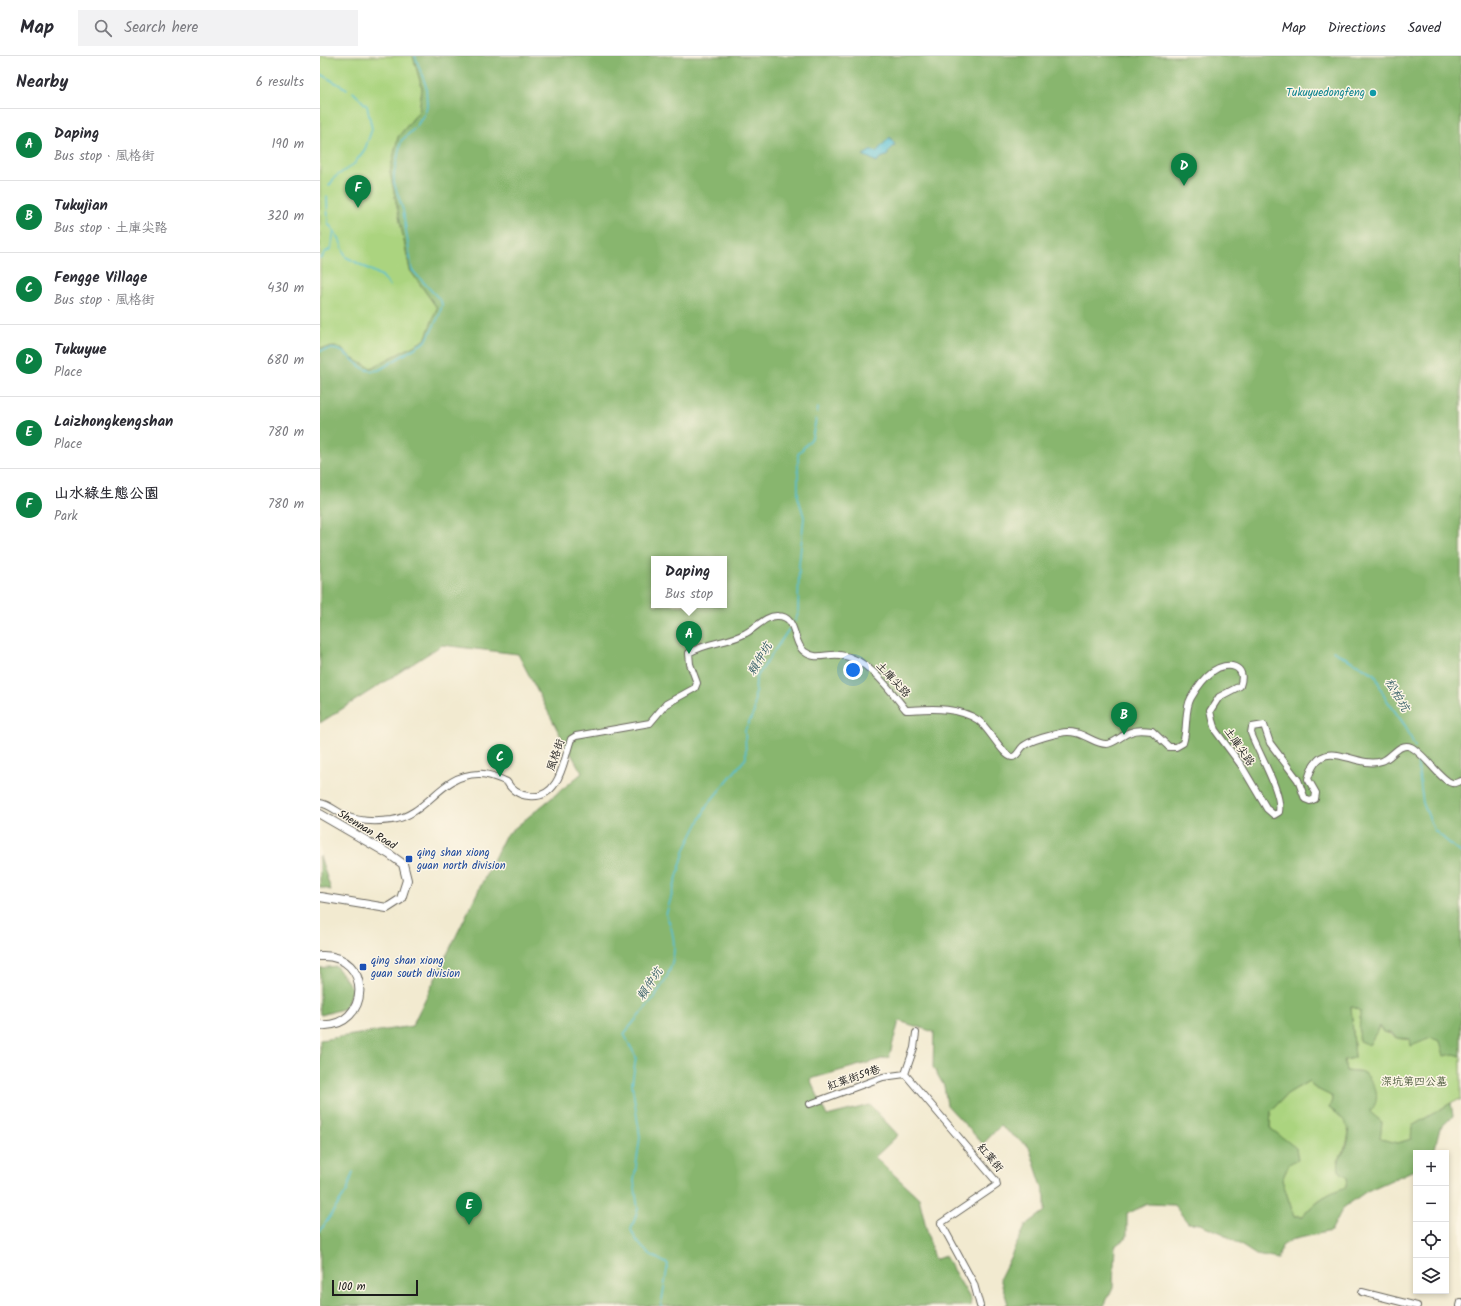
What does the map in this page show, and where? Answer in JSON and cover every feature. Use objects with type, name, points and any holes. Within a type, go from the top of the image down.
[{"type":"main road","name":"Shennan Road","points":[[320,814],[389,854],[403,864],[407,880],[401,899],[387,908],[320,897]]},
{"type":"main road","points":[[320,956],[336,956],[350,964],[359,980],[360,997],[355,1011],[340,1022],[320,1025]]},
{"type":"street","name":"土庫尖路","points":[[689,653],[697,648],[737,638],[767,619],[778,616],[784,618],[793,626],[800,647],[805,652],[819,657],[840,655],[863,663],[906,710],[943,710],[977,720],[993,735],[1002,750],[1008,756],[1012,757],[1015,757],[1025,744],[1064,733],[1079,733],[1105,744],[1110,744],[1130,732],[1152,731],[1169,747],[1176,747],[1183,743],[1186,734],[1186,712],[1191,698],[1212,671],[1228,665],[1234,666],[1241,672],[1242,680],[1240,686],[1219,697],[1213,704],[1210,711],[1215,730],[1241,764],[1266,808],[1274,815],[1279,812],[1280,806],[1266,767],[1251,733],[1252,727],[1260,725],[1264,725],[1270,743],[1298,780],[1305,799],[1310,801],[1315,799],[1316,793],[1308,779],[1313,766],[1327,755],[1334,754],[1366,763],[1375,763],[1384,761],[1400,748],[1406,746],[1426,759],[1448,782],[1454,784],[1461,781]]},
{"type":"street","name":"風格街","points":[[320,802],[358,821],[402,818],[420,809],[443,786],[457,778],[479,774],[507,782],[512,790],[523,795],[532,797],[544,794],[557,781],[562,772],[571,739],[576,736],[595,734],[612,729],[644,726],[654,720],[666,704],[695,688],[697,683],[690,664],[689,653]]},
{"type":"street","points":[[905,1074],[914,1048],[916,1033]]},
{"type":"street","name":"紅葉街59巷","points":[[810,1104],[883,1077],[905,1074]]},
{"type":"street","name":"紅葉街","points":[[905,1074],[996,1181],[997,1186],[941,1223],[974,1284],[980,1306]]},
{"type":"street","points":[[1362,1292],[1417,1306]]},
{"type":"street","points":[[1460,1306],[1461,1302]]},
{"type":"green space","points":[[320,56],[413,56],[422,88],[419,111],[398,137],[390,172],[410,270],[437,308],[425,340],[371,368],[353,359],[339,347],[320,348]]},
{"type":"green space","points":[[413,56],[1461,56],[1461,1056],[1454,1054],[1444,1056],[1440,1041],[1431,1038],[1411,1046],[1410,1039],[1397,1038],[1391,1033],[1383,1032],[1380,1026],[1369,1045],[1359,1041],[1360,1011],[1351,1006],[1355,1058],[1344,1060],[1346,1071],[1365,1073],[1375,1087],[1377,1097],[1376,1102],[1370,1112],[1382,1122],[1380,1139],[1398,1143],[1411,1139],[1412,1126],[1451,1103],[1453,1116],[1440,1128],[1434,1150],[1413,1150],[1413,1170],[1367,1191],[1343,1208],[1331,1231],[1291,1240],[1282,1246],[1278,1259],[1256,1255],[1222,1233],[1200,1224],[1188,1223],[1174,1205],[1147,1204],[1127,1214],[1127,1237],[1115,1246],[1113,1287],[1104,1306],[1004,1306],[1008,1304],[1000,1278],[1026,1225],[1045,1211],[1045,1196],[1029,1147],[1000,1126],[983,1144],[947,1105],[944,1086],[933,1067],[934,1032],[899,1021],[889,1057],[810,1079],[827,1116],[870,1105],[898,1135],[875,1157],[919,1198],[934,1260],[945,1256],[971,1300],[970,1306],[320,1306],[320,1040],[412,1026],[505,836],[582,773],[558,731],[518,654],[442,645],[320,723],[320,348],[339,347],[353,359],[371,368],[425,340],[437,308],[410,270],[390,172],[398,137],[419,111],[422,88]],"holes":[[[1309,1081],[1315,1088],[1333,1097],[1329,1108],[1343,1120],[1349,1134],[1346,1147],[1339,1164],[1339,1171],[1347,1177],[1346,1187],[1322,1198],[1303,1216],[1294,1216],[1282,1180],[1289,1164],[1298,1159],[1296,1148],[1270,1128],[1271,1111],[1287,1094]]]},
{"type":"green space","points":[[320,856],[331,890],[320,887]]},
{"type":"green space","points":[[336,966],[352,988],[346,1008],[321,1015],[320,968]]},
{"type":"green space","name":"深坑第四公墓","points":[[1351,1006],[1360,1011],[1369,1045],[1379,1026],[1383,1032],[1397,1038],[1428,1038],[1438,1040],[1454,1053],[1461,1056],[1461,1100],[1456,1100],[1412,1126],[1412,1139],[1398,1143],[1379,1139],[1382,1122],[1369,1112],[1365,1073],[1346,1071],[1344,1060],[1355,1058]]},
{"type":"green space","points":[[1309,1081],[1315,1088],[1334,1097],[1329,1108],[1343,1117],[1347,1122],[1349,1133],[1348,1139],[1338,1161],[1347,1177],[1346,1188],[1322,1198],[1303,1216],[1294,1216],[1282,1180],[1289,1164],[1281,1137],[1270,1128],[1271,1111],[1287,1094]]},
{"type":"water","points":[[890,137],[895,145],[888,152],[888,155],[879,159],[877,162],[863,155],[872,150],[876,152]]},
{"type":"waterway","points":[[320,351],[331,349],[339,350],[363,368],[379,370],[426,341],[439,316],[442,305],[441,301],[412,270],[403,210],[394,183],[394,174],[401,141],[416,127],[425,113],[427,106],[426,86],[415,56]]},
{"type":"waterway","points":[[320,74],[347,89]]},
{"type":"waterway","points":[[329,186],[335,177],[354,164],[365,149],[372,129],[367,106],[353,92]]},
{"type":"waterway","points":[[327,196],[328,223],[339,238],[346,257],[382,276],[390,286]]},
{"type":"waterway","points":[[320,258],[322,258],[324,253],[331,249],[334,230]]},
{"type":"waterway","name":"賴仲坑","points":[[817,413],[818,408]]},
{"type":"waterway","name":"賴仲坑","points":[[795,621],[798,614],[799,565],[804,517],[798,497],[798,454],[812,438],[816,419]]},
{"type":"waterway","name":"賴仲坑","points":[[661,1306],[668,1264],[655,1258],[646,1251],[634,1237],[631,1230],[638,1209],[634,1181],[640,1137],[632,1084],[636,1057],[624,1034],[657,994],[665,980],[671,965],[674,950],[673,933],[666,915],[685,849],[708,804],[746,758],[745,730],[754,712],[756,678],[789,629]]},
{"type":"waterway","name":"松柏坑","points":[[1333,651],[1375,674],[1384,696],[1406,727],[1415,747]]},
{"type":"waterway","name":"松柏坑","points":[[1417,760],[1423,803],[1434,830],[1461,853]]},
{"type":"waterway","points":[[320,1231],[347,1191],[353,1172]]},
{"type":"place","name":"Tukuyuedongfeng","points":[[1373,93]]},
{"type":"place","name":"Tukuyue","points":[[1184,186]]},
{"type":"place","name":"山水綠生態公園","points":[[358,208]]},
{"type":"place","name":"Daping","points":[[689,654]]},
{"type":"place","name":"Tukujian","points":[[1124,735]]},
{"type":"place","name":"Fengge Village","points":[[500,777]]},
{"type":"place","name":"qing shan xiong guan north division","points":[[409,859]]},
{"type":"place","name":"qing shan xiong guan south division","points":[[363,967]]},
{"type":"place","name":"Laizhongkengshan","points":[[469,1225]]}]
